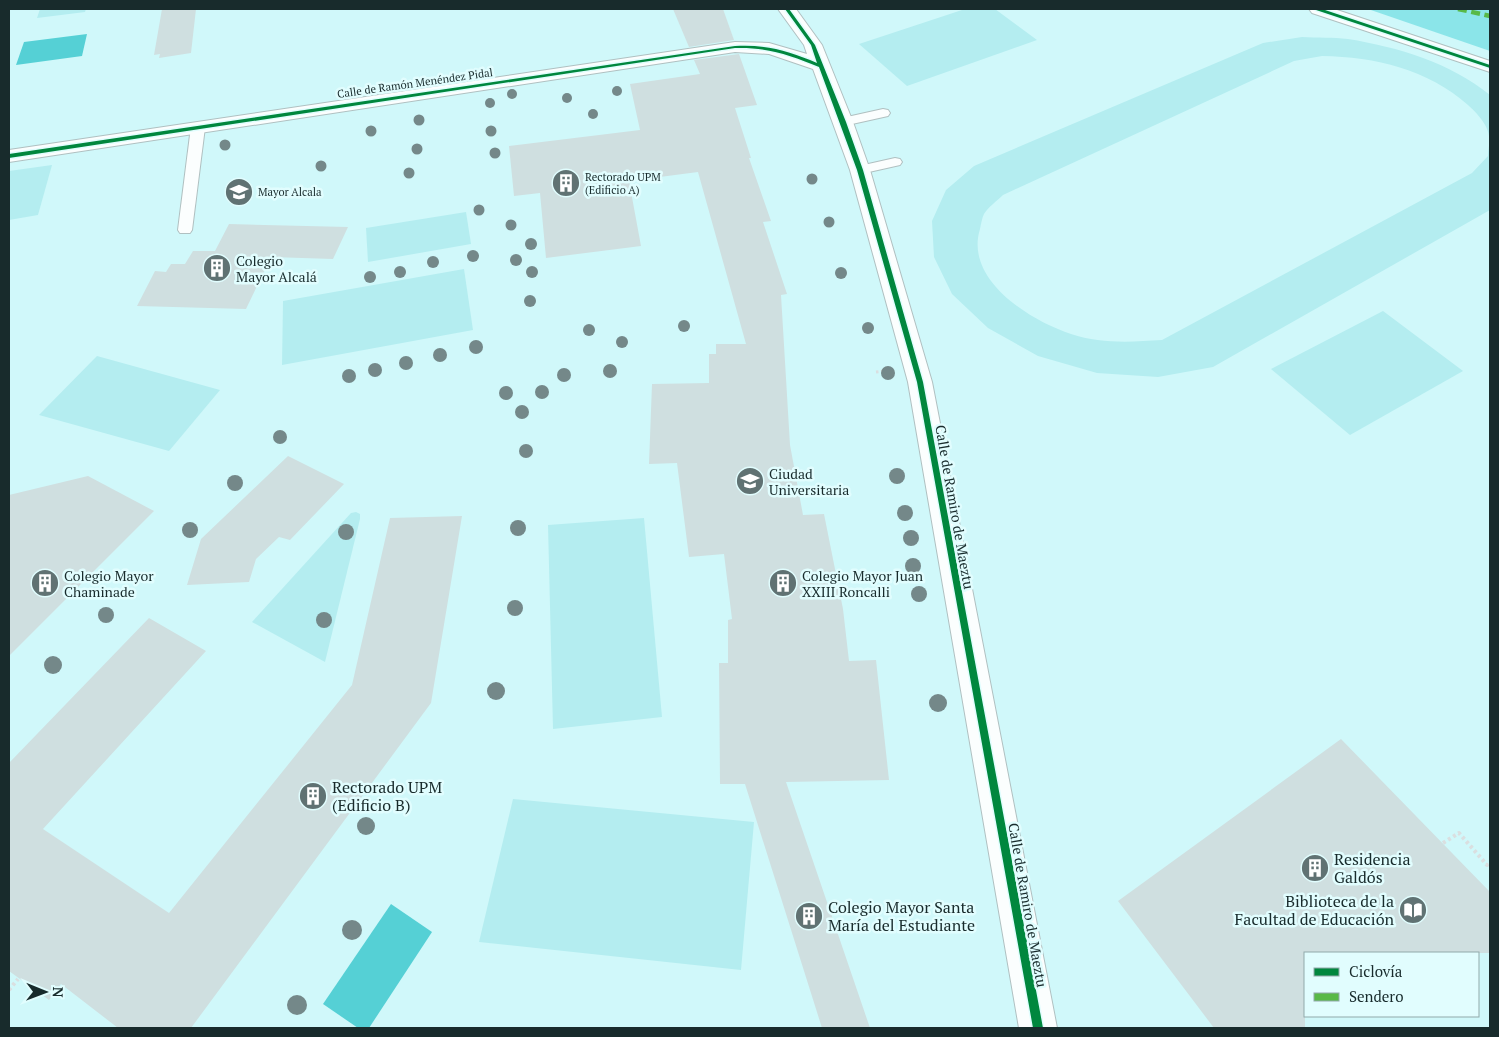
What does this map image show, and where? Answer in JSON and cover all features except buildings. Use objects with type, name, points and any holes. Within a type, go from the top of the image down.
[{"type":"street","name":"Calle de Ramiro de Maeztu","points":[[787,9],[813,45],[843,122],[860,170],[920,382],[1038,1028]]},
{"type":"street","points":[[1318,9],[1490,67]]},
{"type":"street","name":"Calle de Ramón Menéndez Pidal","points":[[9,156],[735,47],[752,46],[776,49],[821,66]]},
{"type":"lane","points":[[843,122],[883,113]]},
{"type":"lane","points":[[185,230],[198,127]]},
{"type":"lane","points":[[860,170],[895,162]]},
{"type":"path","points":[[1443,843],[1459,833],[1487,865],[1490,862]]},
{"type":"path","points":[[9,990],[18,979]]},
{"type":"shaded area","name":"Ciudad Universitaria","points":[[9,9],[1490,9],[1490,1028],[9,1028]]},
{"type":"shaded area","points":[[40,9],[86,9],[85,12],[37,18]]},
{"type":"shaded area","points":[[965,9],[995,9],[1037,40],[907,86],[859,44]]},
{"type":"shaded area","points":[[1368,9],[1490,9],[1490,51]]},
{"type":"shaded area","points":[[87,34],[82,56],[16,65],[24,42]]},
{"type":"shaded area","points":[[1302,37],[1342,38],[1367,42],[1405,52],[1441,65],[1475,84],[1490,95],[1490,210],[1213,367],[1158,377],[1097,373],[1038,356],[988,328],[952,294],[934,257],[932,221],[946,190],[974,166],[1263,43]],"holes":[[[1322,56],[1381,62],[1400,67],[1435,82],[1452,93],[1471,108],[1484,123],[1489,136],[1488,156],[1472,173],[1162,340],[1105,341],[1071,334],[1055,328],[1020,309],[1004,296],[991,281],[982,265],[978,248],[980,229],[986,211],[1003,195],[1294,61]]]},
{"type":"shaded area","points":[[52,165],[38,215],[9,220],[9,171]]},
{"type":"shaded area","points":[[466,212],[471,244],[368,262],[366,228]]},
{"type":"shaded area","points":[[464,269],[473,330],[282,365],[283,301]]},
{"type":"shaded area","points":[[1383,311],[1463,371],[1350,435],[1271,369]]},
{"type":"shaded area","points":[[97,356],[220,390],[169,451],[39,415]]},
{"type":"shaded area","points":[[356,512],[360,514],[360,519],[325,662],[252,622],[351,513]]},
{"type":"shaded area","points":[[644,518],[662,717],[553,729],[548,525]]},
{"type":"shaded area","points":[[513,799],[754,822],[741,970],[479,942]]},
{"type":"shaded area","points":[[391,904],[432,932],[369,1028],[358,1028],[323,1004]]},
{"type":"marked path","points":[[1458,9],[1490,16]]},
{"type":"cycle path","points":[[787,9],[813,45],[843,122],[860,170],[920,382],[1038,1028]]},
{"type":"cycle path","points":[[1318,9],[1490,67]]},
{"type":"cycle path","points":[[9,156],[735,47],[747,46],[780,50],[821,66]]},
{"type":"place","name":"Rectorado UPM (Edificio A)","points":[[566,183]]},
{"type":"place","name":"Mayor Alcala","points":[[239,192]]},
{"type":"place","name":"Colegio Mayor Alcalá","points":[[217,268]]},
{"type":"place","name":"Ciudad Universitaria","points":[[750,481]]},
{"type":"place","name":"Colegio Mayor Chaminade","points":[[45,583]]},
{"type":"place","name":"Colegio Mayor Juan XXIII Roncalli","points":[[783,583]]},
{"type":"place","name":"Rectorado UPM (Edificio B)","points":[[313,796]]},
{"type":"place","name":"Residencia Galdós","points":[[1315,868]]},
{"type":"place","name":"Biblioteca de la Facultad de Educación","points":[[1413,910]]},
{"type":"place","name":"Colegio Mayor Santa María del Estudiante","points":[[809,916]]}]
